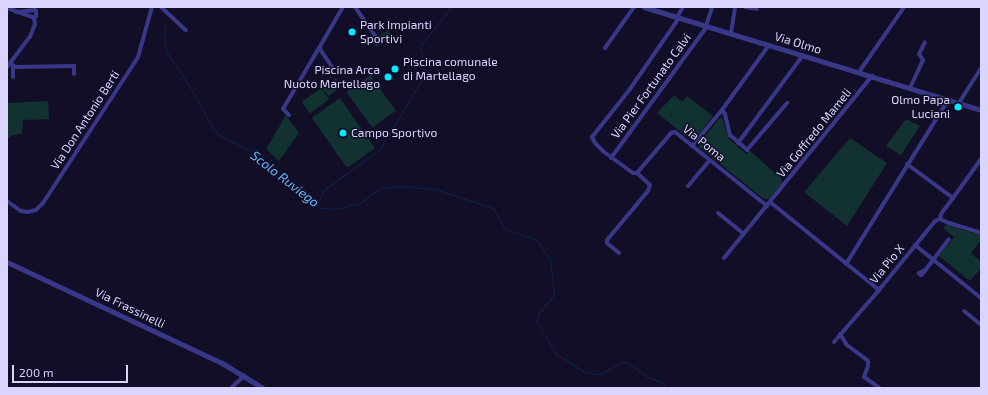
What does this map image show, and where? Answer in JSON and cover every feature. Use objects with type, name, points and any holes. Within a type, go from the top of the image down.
[{"type":"street","name":"Via Don Antonio Berti","points":[[7,201],[21,211],[28,212],[36,210],[43,203],[138,57],[152,7]]},
{"type":"street","points":[[161,7],[186,30]]},
{"type":"street","points":[[289,116],[283,109],[343,7]]},
{"type":"street","points":[[355,7],[376,37]]},
{"type":"street","points":[[605,48],[634,7]]},
{"type":"street","name":"Via Olmo","points":[[644,7],[981,110]]},
{"type":"street","points":[[619,253],[607,243],[607,240],[650,188],[650,185],[637,173],[633,173],[612,158],[595,143],[592,138],[653,57],[683,7]]},
{"type":"street","points":[[706,26],[712,7]]},
{"type":"street","points":[[731,33],[736,7]]},
{"type":"street","points":[[745,7],[758,9]]},
{"type":"street","points":[[859,72],[904,7]]},
{"type":"street","points":[[7,8],[34,18]]},
{"type":"street","points":[[13,77],[10,66],[34,30],[34,18],[36,16],[34,10],[16,12]]},
{"type":"street","name":"Via Pier Fortunato Calvi","points":[[612,158],[706,26]]},
{"type":"street","points":[[910,88],[922,60],[919,54],[925,42]]},
{"type":"street","points":[[692,146],[722,110],[769,45]]},
{"type":"street","points":[[319,48],[332,68]]},
{"type":"street","points":[[738,143],[803,55]]},
{"type":"street","points":[[10,66],[74,66],[74,74]]},
{"type":"street","points":[[959,103],[981,68]]},
{"type":"street","name":"Via Goffredo Mameli","points":[[724,258],[872,76]]},
{"type":"street","points":[[846,264],[948,100]]},
{"type":"street","points":[[722,110],[730,136],[746,150],[787,103]]},
{"type":"street","name":"Via Poma","points":[[637,173],[673,132],[677,133],[709,160],[769,204],[879,290]]},
{"type":"street","name":"Via Pio X","points":[[834,342],[879,290],[935,221],[940,219],[942,212],[981,159]]},
{"type":"street","points":[[688,186],[709,160]]},
{"type":"street","points":[[907,164],[952,198]]},
{"type":"street","points":[[718,213],[744,234]]},
{"type":"street","points":[[940,219],[948,223],[981,233]]},
{"type":"street","points":[[925,270],[949,239]]},
{"type":"street","points":[[915,245],[981,298]]},
{"type":"street","name":"Via Frassinelli","points":[[7,262],[222,363],[263,388]]},
{"type":"street","points":[[964,312],[981,325]]},
{"type":"street","points":[[840,334],[847,345],[868,361],[868,366],[864,377],[880,388]]},
{"type":"street","points":[[231,388],[244,376]]},
{"type":"green space","points":[[388,30],[392,36],[376,46],[372,41]]},
{"type":"green space","points":[[370,75],[396,111],[372,128],[347,92]]},
{"type":"green space","points":[[336,78],[342,86],[328,96],[322,88]]},
{"type":"green space","points":[[321,88],[329,99],[310,113],[302,102]]},
{"type":"green space","points":[[674,95],[682,102],[687,96],[713,116],[694,140],[691,140],[657,113]]},
{"type":"green space","name":"Campo Sportivo","points":[[340,98],[374,147],[374,149],[347,168],[312,118]]},
{"type":"green space","points":[[48,101],[49,119],[23,120],[22,134],[12,135],[7,139],[7,103]]},
{"type":"green space","points":[[286,115],[299,133],[279,161],[266,149]]},
{"type":"green space","points":[[722,117],[728,138],[746,154],[750,151],[781,178],[782,183],[769,199],[764,199],[699,147],[700,142]]},
{"type":"green space","points":[[906,119],[920,126],[901,155],[886,146]]},
{"type":"green space","points":[[850,138],[887,163],[847,226],[804,192]]},
{"type":"green space","points":[[946,225],[981,235],[981,240],[971,253],[981,262],[981,268],[970,281],[939,256],[954,237],[943,228]]},
{"type":"waterway","points":[[316,205],[325,189],[380,149],[422,79],[424,65],[420,46],[451,7]]},
{"type":"waterway","name":"Scolo Ruviego","points":[[165,26],[164,41],[166,51],[189,85],[214,130],[219,135],[262,157],[308,200],[321,208],[336,209],[360,203],[379,188],[398,186],[435,189],[493,208],[505,229],[532,238],[538,242],[550,260],[554,295],[539,313],[536,321],[556,354],[583,371],[594,374],[601,374],[621,362],[627,362],[646,376],[663,383],[666,388]]},
{"type":"place","name":"Park Impianti Sportivi","points":[[352,32]]},
{"type":"place","name":"Piscina comunale di Martellago","points":[[395,69]]},
{"type":"place","name":"Piscina Arca Nuoto Martellago","points":[[388,77]]},
{"type":"place","name":"Olmo Papa Luciani","points":[[958,107]]},
{"type":"place","name":"Campo Sportivo","points":[[343,133]]}]
